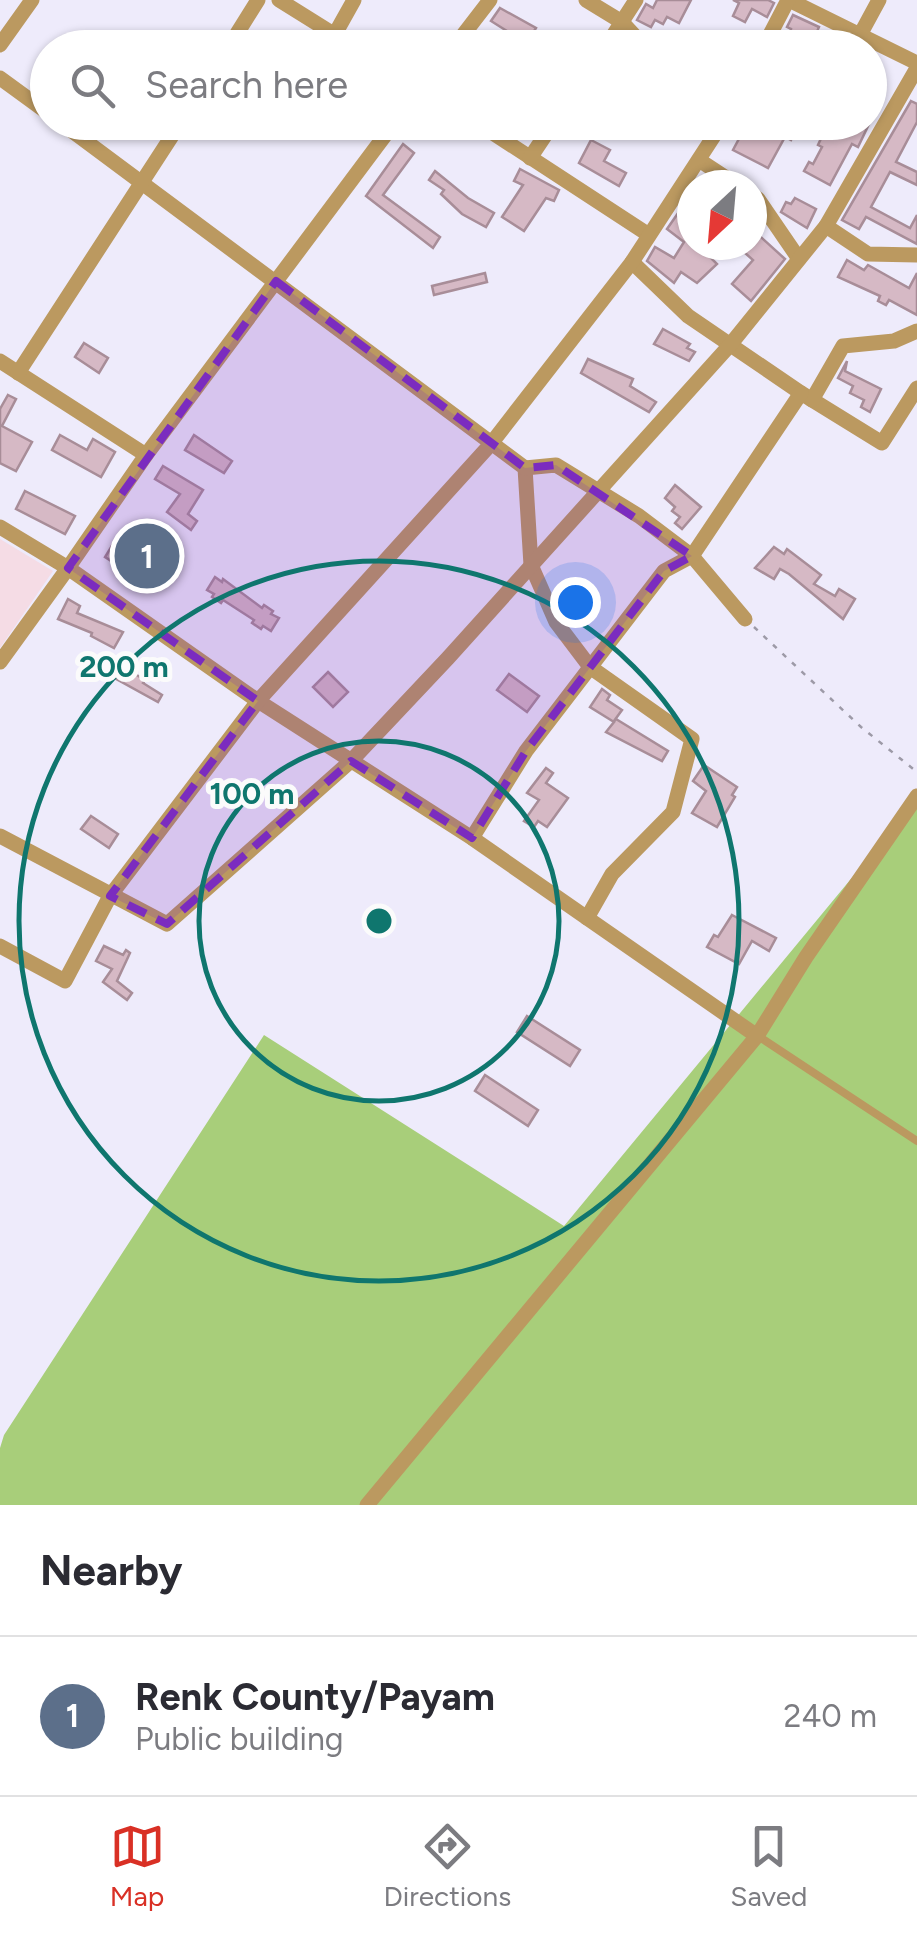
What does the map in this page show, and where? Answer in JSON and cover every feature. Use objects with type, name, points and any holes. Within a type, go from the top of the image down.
[{"type":"street","points":[[0,45],[32,0]]},
{"type":"street","points":[[239,30],[258,0]]},
{"type":"street","points":[[279,0],[328,30]]},
{"type":"street","points":[[337,30],[354,0]]},
{"type":"street","points":[[467,30],[490,0]]},
{"type":"street","points":[[586,0],[629,30]]},
{"type":"street","points":[[616,30],[636,0]]},
{"type":"street","points":[[772,30],[788,0],[848,30]]},
{"type":"street","points":[[863,30],[880,0]]},
{"type":"street","points":[[887,50],[917,65],[887,118]]},
{"type":"street","points":[[0,78],[30,100]]},
{"type":"street","points":[[84,140],[490,446],[525,468],[556,465],[639,516],[692,556],[745,619]]},
{"type":"street","points":[[18,372],[170,140]]},
{"type":"street","points":[[0,662],[146,454],[382,140]]},
{"type":"street","points":[[503,140],[649,235]]},
{"type":"street","points":[[530,158],[542,140]]},
{"type":"street","points":[[0,946],[65,981],[110,896],[258,701],[490,446],[632,262],[711,140]]},
{"type":"street","points":[[0,836],[166,924],[351,761],[730,344],[826,226],[875,140]]},
{"type":"street","points":[[699,160],[714,170]]},
{"type":"street","points":[[767,215],[800,259]]},
{"type":"street","points":[[826,226],[868,254],[917,255]]},
{"type":"street","points":[[632,262],[688,316],[882,443],[917,388]]},
{"type":"street","points":[[472,838],[526,751],[664,571],[692,556],[843,346],[894,341],[917,331]]},
{"type":"street","points":[[0,361],[146,454]]},
{"type":"street","points":[[525,468],[531,564],[556,622],[590,667],[692,739],[673,812],[612,874],[588,918]]},
{"type":"street","points":[[0,527],[68,568],[258,701],[472,838],[758,1036]]},
{"type":"street","points":[[367,1505],[758,1036],[806,957],[917,796]]},
{"type":"lane","points":[[758,1036],[917,1141]]},
{"type":"path","points":[[745,619],[861,727],[917,772]]},
{"type":"highlighted area","points":[[276,281],[525,468],[556,465],[692,556],[664,571],[526,751],[472,838],[351,761],[167,924],[110,896],[258,701],[68,568]]},
{"type":"shaded area","points":[[0,539],[53,571],[0,648]]},
{"type":"green space","points":[[917,799],[917,1505],[0,1505],[0,1448],[4,1435],[264,1035],[564,1226]]},
{"type":"building","points":[[657,0],[691,0],[679,23],[667,17],[663,24],[655,20],[651,27],[637,20],[646,4],[653,8]]},
{"type":"building","points":[[733,0],[774,3],[767,17],[752,9],[745,22],[733,16],[739,3]]},
{"type":"building","points":[[500,8],[536,28],[505,30],[491,21]]},
{"type":"building","points":[[793,15],[819,27],[791,30],[787,27]]},
{"type":"building","points":[[911,101],[917,104],[917,122],[896,162],[917,172],[917,185],[890,172],[871,207],[910,228],[917,215],[917,244],[866,217],[859,229],[842,220]]},
{"type":"building","points":[[591,140],[610,150],[604,161],[626,173],[619,186],[579,163]]},
{"type":"building","points":[[738,140],[783,140],[768,168],[733,150]]},
{"type":"building","points":[[820,140],[861,140],[858,147],[852,144],[830,185],[804,171],[809,162],[813,164],[822,147],[818,145]]},
{"type":"building","points":[[403,144],[414,153],[383,195],[440,237],[433,248],[366,196]]},
{"type":"building","points":[[520,169],[559,190],[554,201],[546,198],[524,231],[502,217],[523,185],[514,181]]},
{"type":"building","points":[[435,171],[494,213],[486,227],[462,214],[441,194],[444,190],[429,180]]},
{"type":"building","points":[[795,198],[816,209],[807,228],[781,212],[786,202],[791,204]]},
{"type":"building","points":[[677,215],[677,237],[667,229]]},
{"type":"building","points":[[767,243],[785,259],[751,301],[732,284],[753,260],[767,260]]},
{"type":"building","points":[[655,247],[674,258],[677,253],[677,260],[713,260],[717,264],[697,283],[681,272],[674,283],[647,261]]},
{"type":"building","points":[[847,260],[864,270],[868,265],[909,288],[917,273],[917,315],[889,300],[886,305],[878,301],[880,296],[838,277]]},
{"type":"building","points":[[485,273],[487,282],[434,295],[432,286]]},
{"type":"building","points":[[663,329],[690,344],[687,348],[695,352],[689,361],[654,344]]},
{"type":"building","points":[[84,343],[108,358],[99,373],[75,357]]},
{"type":"building","points":[[588,359],[633,379],[630,386],[656,402],[649,412],[581,373]]},
{"type":"building","points":[[847,361],[845,371],[881,389],[870,412],[861,407],[864,400],[850,393],[853,386],[838,378]]},
{"type":"building","points":[[8,395],[16,399],[2,426],[32,442],[16,471],[0,463],[0,409]]},
{"type":"building","points":[[60,435],[87,450],[93,439],[115,452],[101,477],[52,450]]},
{"type":"building","points":[[194,435],[232,461],[224,473],[185,450]]},
{"type":"building","points":[[163,466],[203,490],[188,514],[197,521],[191,530],[167,512],[180,494],[155,479]]},
{"type":"building","points":[[675,485],[701,507],[682,529],[675,523],[680,517],[672,511],[675,507],[665,498]]},
{"type":"building","points":[[25,491],[75,516],[65,534],[16,509]]},
{"type":"building","points":[[113,544],[156,572],[148,584],[105,557]]},
{"type":"building","points":[[774,547],[784,554],[787,549],[821,575],[814,584],[835,596],[839,589],[855,599],[843,619],[789,574],[780,569],[774,579],[755,568]]},
{"type":"building","points":[[215,577],[273,611],[271,614],[279,618],[271,631],[263,626],[261,629],[252,623],[254,620],[212,597],[214,594],[207,590]]},
{"type":"building","points":[[68,599],[80,606],[77,613],[123,632],[114,648],[91,636],[92,633],[58,619]]},
{"type":"building","points":[[116,663],[162,695],[158,702],[109,675]]},
{"type":"building","points":[[328,672],[348,692],[333,707],[313,687]]},
{"type":"building","points":[[509,674],[539,696],[527,712],[497,690]]},
{"type":"building","points":[[602,689],[610,695],[607,700],[622,710],[614,721],[668,751],[662,761],[606,732],[614,722],[590,707]]},
{"type":"building","points":[[704,765],[737,787],[717,827],[692,813],[706,791],[693,781]]},
{"type":"building","points":[[546,768],[553,773],[546,783],[568,798],[547,827],[538,821],[534,827],[524,821],[539,800],[527,793]]},
{"type":"building","points":[[91,816],[118,834],[109,848],[81,829]]},
{"type":"building","points":[[732,915],[776,938],[769,951],[752,941],[739,964],[707,947]]},
{"type":"building","points":[[104,946],[123,955],[126,950],[130,953],[117,981],[132,993],[127,1000],[103,982],[112,969],[96,961]]},
{"type":"building","points":[[527,1016],[580,1050],[570,1066],[517,1032]]},
{"type":"building","points":[[485,1075],[538,1110],[528,1126],[475,1091]]},
{"type":"place","name":"Renk County/Payam","points":[[147,556]]}]
